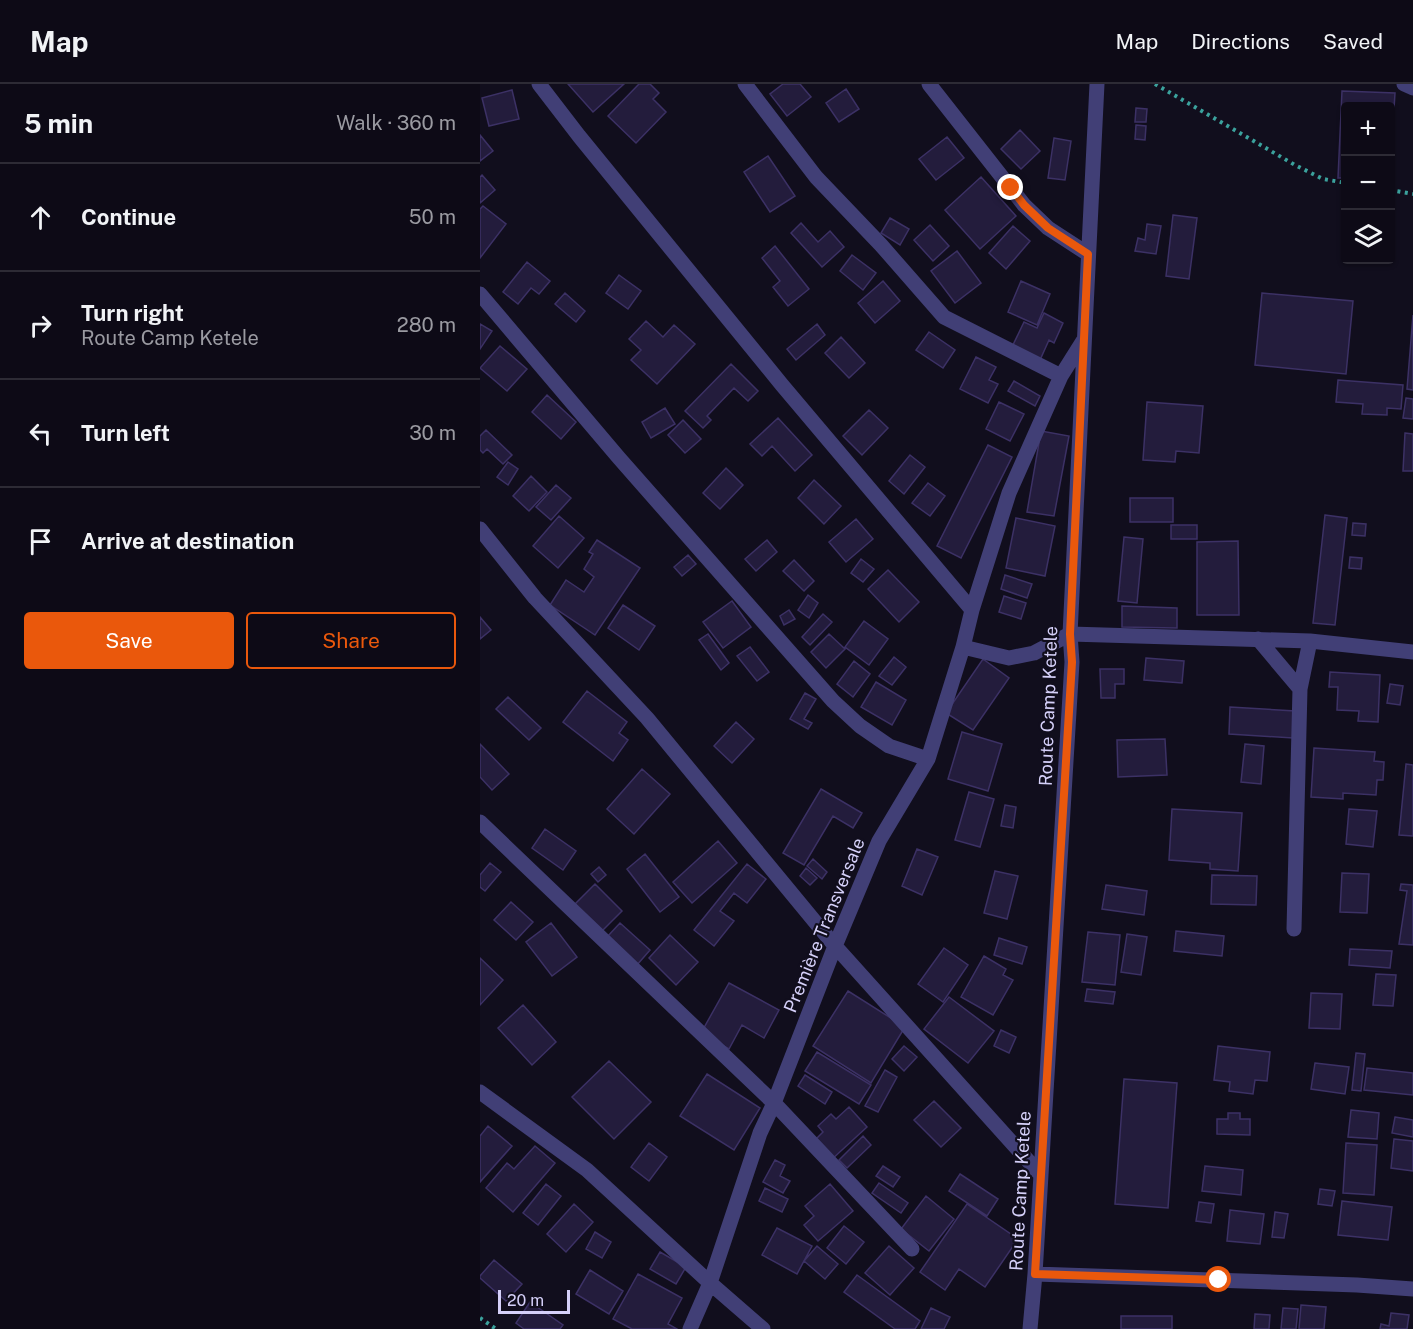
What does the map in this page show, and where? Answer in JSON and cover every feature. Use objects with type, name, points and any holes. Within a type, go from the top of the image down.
[{"type":"street","points":[[539,84],[782,385],[972,610]]},
{"type":"street","points":[[745,84],[816,177],[881,245],[944,317],[1061,376]]},
{"type":"street","points":[[929,84],[1024,205],[1048,228],[1088,254]]},
{"type":"street","name":"Route Camp Ketele","points":[[1030,1329],[1072,662],[1070,634],[1097,84]]},
{"type":"street","points":[[1404,84],[1413,88]]},
{"type":"street","points":[[480,294],[619,458],[833,701],[860,726],[889,746],[928,759]]},
{"type":"street","name":"Première Transversale","points":[[690,1329],[710,1283],[760,1133],[879,840],[928,759],[1009,493],[1061,376],[1084,339]]},
{"type":"street","points":[[480,529],[535,598],[647,718],[835,946],[1040,1174]]},
{"type":"street","points":[[963,647],[1009,658],[1034,652],[1070,634],[1310,641],[1413,652]]},
{"type":"street","points":[[1258,639],[1300,689]]},
{"type":"street","points":[[1294,929],[1300,689],[1310,641]]},
{"type":"street","points":[[480,822],[774,1102],[912,1249]]},
{"type":"street","points":[[480,1092],[587,1170],[763,1329]]},
{"type":"street","points":[[1035,1274],[1413,1289]]},
{"type":"path","points":[[1155,84],[1295,165],[1323,179],[1341,182]]},
{"type":"path","points":[[1395,191],[1413,194]]},
{"type":"path","points":[[480,1318],[496,1329]]},
{"type":"building","points":[[568,84],[624,84],[593,112]]},
{"type":"building","points":[[639,84],[650,84],[659,93],[653,99],[666,112],[636,143],[608,116]]},
{"type":"building","points":[[783,84],[800,84],[811,97],[787,116],[770,94]]},
{"type":"building","points":[[846,89],[859,109],[839,122],[826,103]]},
{"type":"building","points":[[512,90],[519,119],[489,126],[482,98]]},
{"type":"building","points":[[1342,91],[1395,93],[1394,102],[1341,102]]},
{"type":"building","points":[[1136,108],[1147,109],[1146,122],[1135,122]]},
{"type":"building","points":[[1341,113],[1341,178],[1338,178]]},
{"type":"building","points":[[1136,125],[1146,126],[1145,140],[1135,139]]},
{"type":"building","points":[[1020,130],[1040,151],[1021,169],[1001,149]]},
{"type":"building","points":[[480,135],[493,151],[480,161]]},
{"type":"building","points":[[947,137],[964,158],[936,180],[919,159]]},
{"type":"building","points":[[1054,138],[1071,141],[1065,180],[1048,178]]},
{"type":"building","points":[[768,156],[795,196],[770,212],[744,172]]},
{"type":"building","points":[[482,175],[495,190],[480,203],[480,177]]},
{"type":"building","points":[[981,177],[1016,216],[980,249],[945,210]]},
{"type":"building","points":[[483,206],[506,224],[480,258],[480,209]]},
{"type":"building","points":[[1173,215],[1197,218],[1189,279],[1166,276]]},
{"type":"building","points":[[890,218],[909,229],[900,245],[881,233]]},
{"type":"building","points":[[801,223],[818,242],[830,231],[844,247],[822,267],[791,233]]},
{"type":"building","points":[[1147,224],[1161,226],[1156,254],[1135,251],[1138,238],[1145,240]]},
{"type":"building","points":[[930,225],[949,246],[933,261],[914,240]]},
{"type":"building","points":[[1013,226],[1030,241],[1006,269],[989,253]]},
{"type":"building","points":[[775,246],[809,289],[788,306],[773,287],[780,281],[762,258]]},
{"type":"building","points":[[957,251],[981,283],[955,303],[931,271]]},
{"type":"building","points":[[852,255],[876,273],[863,290],[840,271]]},
{"type":"building","points":[[527,262],[550,281],[539,294],[531,288],[518,304],[503,292]]},
{"type":"building","points":[[619,275],[641,291],[628,309],[606,293]]},
{"type":"building","points":[[883,281],[900,301],[875,323],[858,303]]},
{"type":"building","points":[[1021,281],[1050,294],[1037,325],[1008,312]]},
{"type":"building","points":[[565,293],[585,311],[576,322],[555,304]]},
{"type":"building","points":[[1262,293],[1353,301],[1346,374],[1255,365]]},
{"type":"building","points":[[1044,313],[1063,323],[1054,343],[1049,340],[1040,360],[1012,347],[1024,322],[1037,328]]},
{"type":"building","points":[[1413,315],[1413,390],[1407,389]]},
{"type":"building","points":[[646,321],[663,337],[674,325],[695,344],[657,384],[631,360],[641,350],[629,339]]},
{"type":"building","points":[[480,324],[492,331],[480,349]]},
{"type":"building","points":[[817,324],[825,335],[796,360],[787,349]]},
{"type":"building","points":[[929,332],[955,350],[943,368],[916,350]]},
{"type":"building","points":[[841,337],[865,363],[849,378],[825,353]]},
{"type":"building","points":[[500,346],[527,369],[507,391],[480,368]]},
{"type":"building","points":[[976,357],[996,367],[989,380],[998,384],[988,403],[960,389]]},
{"type":"building","points":[[731,364],[758,391],[748,401],[734,388],[707,416],[711,420],[703,428],[685,411]]},
{"type":"building","points":[[1338,380],[1403,385],[1401,409],[1387,408],[1387,415],[1362,414],[1363,404],[1336,402]]},
{"type":"building","points":[[1014,381],[1040,396],[1035,406],[1008,391]]},
{"type":"building","points":[[547,395],[576,422],[561,439],[532,412]]},
{"type":"building","points":[[1406,398],[1413,399],[1413,419],[1403,418]]},
{"type":"building","points":[[999,402],[1024,414],[1010,441],[986,429]]},
{"type":"building","points":[[1147,402],[1203,406],[1199,453],[1176,451],[1175,462],[1143,460]]},
{"type":"building","points":[[665,408],[675,424],[651,438],[642,422]]},
{"type":"building","points":[[869,410],[888,428],[862,455],[843,436]]},
{"type":"building","points":[[778,418],[812,455],[795,471],[772,446],[762,456],[750,444]]},
{"type":"building","points":[[683,420],[701,439],[685,453],[668,435]]},
{"type":"building","points":[[486,430],[512,455],[503,464],[487,449],[483,453],[480,450],[480,436]]},
{"type":"building","points":[[1041,431],[1069,436],[1054,516],[1027,512]]},
{"type":"building","points":[[1405,433],[1413,434],[1413,471],[1403,471]]},
{"type":"building","points":[[988,445],[1012,457],[961,558],[937,546]]},
{"type":"building","points":[[910,455],[925,467],[904,494],[889,481]]},
{"type":"building","points":[[508,462],[518,469],[508,485],[497,477]]},
{"type":"building","points":[[726,468],[743,485],[720,509],[703,493]]},
{"type":"building","points":[[531,476],[547,492],[529,511],[513,496]]},
{"type":"building","points":[[814,480],[841,506],[824,524],[798,498]]},
{"type":"building","points":[[928,483],[945,496],[930,516],[912,503]]},
{"type":"building","points":[[556,485],[571,498],[551,520],[536,507]]},
{"type":"building","points":[[1130,498],[1173,498],[1173,522],[1130,522]]},
{"type":"building","points":[[1325,515],[1347,518],[1335,625],[1313,623]]},
{"type":"building","points":[[559,516],[584,538],[558,568],[533,546]]},
{"type":"building","points":[[1016,518],[1055,526],[1045,576],[1006,568]]},
{"type":"building","points":[[856,519],[873,539],[846,562],[829,542]]},
{"type":"building","points":[[1353,523],[1366,524],[1365,536],[1352,535]]},
{"type":"building","points":[[1171,525],[1197,525],[1197,539],[1171,539]]},
{"type":"building","points":[[1124,537],[1143,539],[1137,603],[1118,601]]},
{"type":"building","points":[[597,540],[640,568],[595,635],[550,605],[566,580],[584,592],[594,577],[584,569],[593,554],[589,552]]},
{"type":"building","points":[[767,540],[777,552],[756,571],[745,559]]},
{"type":"building","points":[[1238,541],[1239,615],[1197,615],[1197,542]]},
{"type":"building","points":[[688,555],[696,564],[682,576],[674,567]]},
{"type":"building","points":[[1350,557],[1362,558],[1361,569],[1349,568]]},
{"type":"building","points":[[861,559],[874,569],[863,582],[851,573]]},
{"type":"building","points":[[794,560],[814,581],[804,591],[783,571]]},
{"type":"building","points":[[888,570],[919,602],[899,622],[868,589]]},
{"type":"building","points":[[1005,575],[1032,584],[1027,598],[1001,589]]},
{"type":"building","points":[[808,595],[818,603],[809,618],[798,610]]},
{"type":"building","points":[[1004,596],[1026,603],[1021,619],[999,612]]},
{"type":"building","points":[[732,601],[751,627],[723,648],[703,622]]},
{"type":"building","points":[[623,605],[655,626],[639,650],[608,628]]},
{"type":"building","points":[[1122,606],[1177,608],[1177,628],[1122,627]]},
{"type":"building","points":[[789,610],[795,619],[784,625],[780,616]]},
{"type":"building","points":[[823,614],[832,622],[810,645],[802,637]]},
{"type":"building","points":[[480,617],[491,630],[480,639]]},
{"type":"building","points":[[864,621],[888,639],[869,665],[845,647]]},
{"type":"building","points":[[708,634],[729,663],[721,670],[699,640]]},
{"type":"building","points":[[829,634],[845,649],[826,668],[811,652]]},
{"type":"building","points":[[750,647],[769,672],[757,681],[737,656]]},
{"type":"building","points":[[894,657],[906,667],[892,685],[879,676]]},
{"type":"building","points":[[1146,658],[1184,661],[1182,683],[1144,680]]},
{"type":"building","points":[[983,659],[1009,678],[973,730],[946,713]]},
{"type":"building","points":[[854,661],[870,674],[853,697],[837,684]]},
{"type":"building","points":[[1100,669],[1124,669],[1124,684],[1115,684],[1115,698],[1101,698]]},
{"type":"building","points":[[1330,672],[1380,675],[1378,722],[1358,721],[1359,711],[1337,710],[1338,687],[1329,687]]},
{"type":"building","points":[[876,682],[906,700],[892,725],[861,707]]},
{"type":"building","points":[[1390,684],[1403,686],[1400,705],[1387,703]]},
{"type":"building","points":[[587,691],[627,722],[619,733],[628,740],[613,761],[563,722]]},
{"type":"building","points":[[805,693],[816,699],[804,719],[812,723],[808,729],[790,719]]},
{"type":"building","points":[[508,697],[541,728],[529,740],[496,709]]},
{"type":"building","points":[[1230,707],[1295,711],[1293,738],[1229,734]]},
{"type":"building","points":[[736,722],[754,739],[732,763],[714,746]]},
{"type":"building","points":[[962,732],[1002,744],[988,791],[948,779]]},
{"type":"building","points":[[1165,739],[1167,775],[1118,777],[1117,740]]},
{"type":"building","points":[[480,744],[509,774],[492,790],[480,777]]},
{"type":"building","points":[[1245,744],[1264,746],[1261,784],[1241,782]]},
{"type":"building","points":[[1314,748],[1375,752],[1374,761],[1384,762],[1383,780],[1377,780],[1376,795],[1343,793],[1343,799],[1311,797]]},
{"type":"building","points":[[1406,764],[1413,765],[1413,836],[1399,835]]},
{"type":"building","points":[[642,769],[670,794],[634,834],[607,809]]},
{"type":"building","points":[[821,789],[862,813],[853,828],[833,816],[804,865],[783,853]]},
{"type":"building","points":[[969,792],[994,799],[980,847],[955,840]]},
{"type":"building","points":[[1005,805],[1016,807],[1013,828],[1001,826]]},
{"type":"building","points":[[1172,809],[1242,813],[1238,871],[1210,869],[1210,863],[1169,860]]},
{"type":"building","points":[[1349,809],[1377,811],[1373,847],[1346,844]]},
{"type":"building","points":[[545,829],[576,851],[563,870],[532,848]]},
{"type":"building","points":[[718,841],[737,863],[692,903],[673,882]]},
{"type":"building","points":[[917,849],[938,857],[922,895],[902,886]]},
{"type":"building","points":[[645,854],[679,897],[660,912],[627,869]]},
{"type":"building","points":[[813,859],[827,872],[822,879],[807,866]]},
{"type":"building","points":[[490,863],[501,872],[485,891],[480,887],[480,875]]},
{"type":"building","points":[[747,864],[766,879],[747,903],[734,893],[720,911],[734,921],[714,946],[694,930]]},
{"type":"building","points":[[599,867],[606,875],[598,882],[591,874]]},
{"type":"building","points":[[806,868],[817,878],[810,885],[800,876]]},
{"type":"building","points":[[995,871],[1018,876],[1007,919],[984,913]]},
{"type":"building","points":[[1342,873],[1369,874],[1367,913],[1340,912]]},
{"type":"building","points":[[1212,875],[1257,876],[1256,905],[1211,904]]},
{"type":"building","points":[[595,884],[622,911],[602,931],[575,904]]},
{"type":"building","points":[[1401,884],[1413,885],[1413,945],[1399,944],[1407,891],[1400,890]]},
{"type":"building","points":[[1106,885],[1147,891],[1144,915],[1102,909]]},
{"type":"building","points":[[511,902],[533,922],[516,940],[494,920]]},
{"type":"building","points":[[551,923],[577,957],[552,976],[526,942]]},
{"type":"building","points":[[620,923],[650,950],[637,965],[607,937]]},
{"type":"building","points":[[1176,931],[1224,936],[1222,956],[1174,951]]},
{"type":"building","points":[[1088,932],[1120,935],[1115,985],[1082,982]]},
{"type":"building","points":[[1127,934],[1147,937],[1141,975],[1121,972]]},
{"type":"building","points":[[670,935],[698,962],[676,985],[649,958]]},
{"type":"building","points":[[999,938],[1027,947],[1022,964],[994,955]]},
{"type":"building","points":[[944,948],[968,965],[943,1002],[918,984]]},
{"type":"building","points":[[1350,949],[1392,951],[1390,968],[1349,965]]},
{"type":"building","points":[[984,956],[1006,969],[1003,975],[1013,980],[993,1015],[961,997]]},
{"type":"building","points":[[480,958],[503,980],[480,1005]]},
{"type":"building","points":[[1376,974],[1396,975],[1393,1006],[1373,1005]]},
{"type":"building","points":[[729,983],[779,1010],[764,1038],[742,1025],[729,1049],[701,1033]]},
{"type":"building","points":[[1087,989],[1115,992],[1113,1004],[1085,1001]]},
{"type":"building","points":[[848,991],[905,1027],[871,1083],[813,1046]]},
{"type":"building","points":[[1311,993],[1342,994],[1340,1029],[1309,1028]]},
{"type":"building","points":[[949,997],[994,1031],[968,1063],[924,1029]]},
{"type":"building","points":[[523,1005],[556,1042],[532,1065],[498,1028]]},
{"type":"building","points":[[1001,1030],[1016,1037],[1009,1053],[994,1046]]},
{"type":"building","points":[[904,1046],[917,1057],[904,1071],[892,1059]]},
{"type":"building","points":[[1218,1046],[1270,1052],[1267,1081],[1255,1080],[1253,1094],[1229,1091],[1230,1082],[1214,1080]]},
{"type":"building","points":[[817,1052],[871,1085],[859,1104],[805,1071]]},
{"type":"building","points":[[1356,1053],[1365,1054],[1361,1091],[1352,1090]]},
{"type":"building","points":[[609,1061],[651,1102],[614,1139],[572,1097]]},
{"type":"building","points":[[1315,1063],[1349,1067],[1345,1094],[1311,1089]]},
{"type":"building","points":[[1367,1068],[1413,1073],[1413,1095],[1364,1090]]},
{"type":"building","points":[[885,1070],[897,1077],[878,1112],[865,1106]]},
{"type":"building","points":[[707,1074],[760,1108],[734,1150],[680,1116]]},
{"type":"building","points":[[805,1075],[832,1092],[825,1104],[798,1086]]},
{"type":"building","points":[[1124,1079],[1177,1083],[1168,1208],[1115,1204]]},
{"type":"building","points":[[934,1101],[961,1128],[941,1147],[914,1120]]},
{"type":"building","points":[[849,1107],[867,1127],[830,1161],[813,1142],[823,1132],[818,1126],[831,1114],[836,1119]]},
{"type":"building","points":[[1351,1110],[1379,1113],[1377,1139],[1348,1137]]},
{"type":"building","points":[[1228,1113],[1240,1113],[1240,1119],[1250,1119],[1250,1135],[1217,1134],[1217,1119],[1228,1119]]},
{"type":"building","points":[[1395,1117],[1413,1120],[1413,1137],[1392,1133]]},
{"type":"building","points":[[488,1126],[512,1146],[480,1182],[480,1136]]},
{"type":"building","points":[[863,1136],[871,1145],[847,1168],[839,1160]]},
{"type":"building","points":[[1394,1139],[1413,1141],[1413,1171],[1391,1168]]},
{"type":"building","points":[[649,1143],[667,1157],[649,1181],[631,1167]]},
{"type":"building","points":[[1346,1143],[1377,1145],[1374,1195],[1343,1193]]},
{"type":"building","points":[[535,1146],[555,1163],[513,1212],[486,1188],[507,1163],[514,1169]]},
{"type":"building","points":[[775,1160],[785,1165],[780,1176],[790,1181],[783,1193],[763,1182]]},
{"type":"building","points":[[883,1166],[900,1177],[893,1187],[876,1176]]},
{"type":"building","points":[[1205,1166],[1243,1170],[1241,1195],[1202,1191]]},
{"type":"building","points":[[960,1174],[998,1199],[987,1216],[949,1191]]},
{"type":"building","points":[[879,1183],[908,1203],[901,1213],[872,1193]]},
{"type":"building","points":[[546,1184],[561,1196],[538,1225],[523,1213]]},
{"type":"building","points":[[830,1184],[853,1211],[818,1241],[804,1225],[814,1216],[805,1206]]},
{"type":"building","points":[[765,1188],[788,1199],[782,1212],[759,1201]]},
{"type":"building","points":[[1320,1189],[1335,1191],[1332,1206],[1318,1204]]},
{"type":"building","points":[[926,1196],[954,1219],[929,1251],[901,1229]]},
{"type":"building","points":[[1342,1201],[1392,1207],[1388,1240],[1338,1235]]},
{"type":"building","points":[[1199,1202],[1214,1204],[1211,1223],[1196,1221]]},
{"type":"building","points":[[574,1204],[593,1222],[566,1252],[547,1234]]},
{"type":"building","points":[[967,1204],[1018,1239],[985,1287],[959,1269],[945,1290],[920,1272]]},
{"type":"building","points":[[1230,1210],[1264,1214],[1260,1244],[1227,1241]]},
{"type":"building","points":[[1275,1212],[1288,1214],[1284,1238],[1272,1237]]},
{"type":"building","points":[[844,1226],[864,1242],[846,1264],[827,1248]]},
{"type":"building","points":[[777,1228],[812,1246],[797,1274],[762,1255]]},
{"type":"building","points":[[595,1232],[611,1242],[602,1258],[586,1249]]},
{"type":"building","points":[[817,1246],[838,1264],[825,1279],[804,1261]]},
{"type":"building","points":[[889,1246],[914,1268],[890,1295],[865,1273]]},
{"type":"building","points":[[660,1252],[686,1267],[676,1284],[650,1269]]},
{"type":"building","points":[[494,1260],[522,1284],[506,1301],[480,1278]]},
{"type":"building","points":[[590,1270],[623,1291],[609,1314],[576,1294]]},
{"type":"building","points":[[638,1274],[682,1298],[668,1324],[677,1329],[632,1329],[613,1319]]},
{"type":"building","points":[[857,1275],[920,1321],[915,1329],[895,1329],[844,1292]]},
{"type":"building","points":[[530,1302],[563,1325],[560,1329],[524,1329],[516,1323]]},
{"type":"building","points":[[1301,1305],[1326,1307],[1324,1329],[1299,1329]]},
{"type":"building","points":[[931,1308],[950,1317],[944,1329],[921,1329]]},
{"type":"building","points":[[1283,1308],[1298,1309],[1296,1329],[1281,1329]]},
{"type":"building","points":[[1391,1313],[1409,1315],[1407,1329],[1380,1329],[1381,1324],[1389,1326]]},
{"type":"building","points":[[1255,1314],[1270,1315],[1269,1329],[1254,1329]]},
{"type":"building","points":[[1121,1316],[1172,1316],[1172,1329],[1121,1329]]},
{"type":"route","points":[[1011,188],[1024,205],[1048,228],[1088,254],[1070,634],[1072,662],[1035,1274],[1219,1280]]}]
